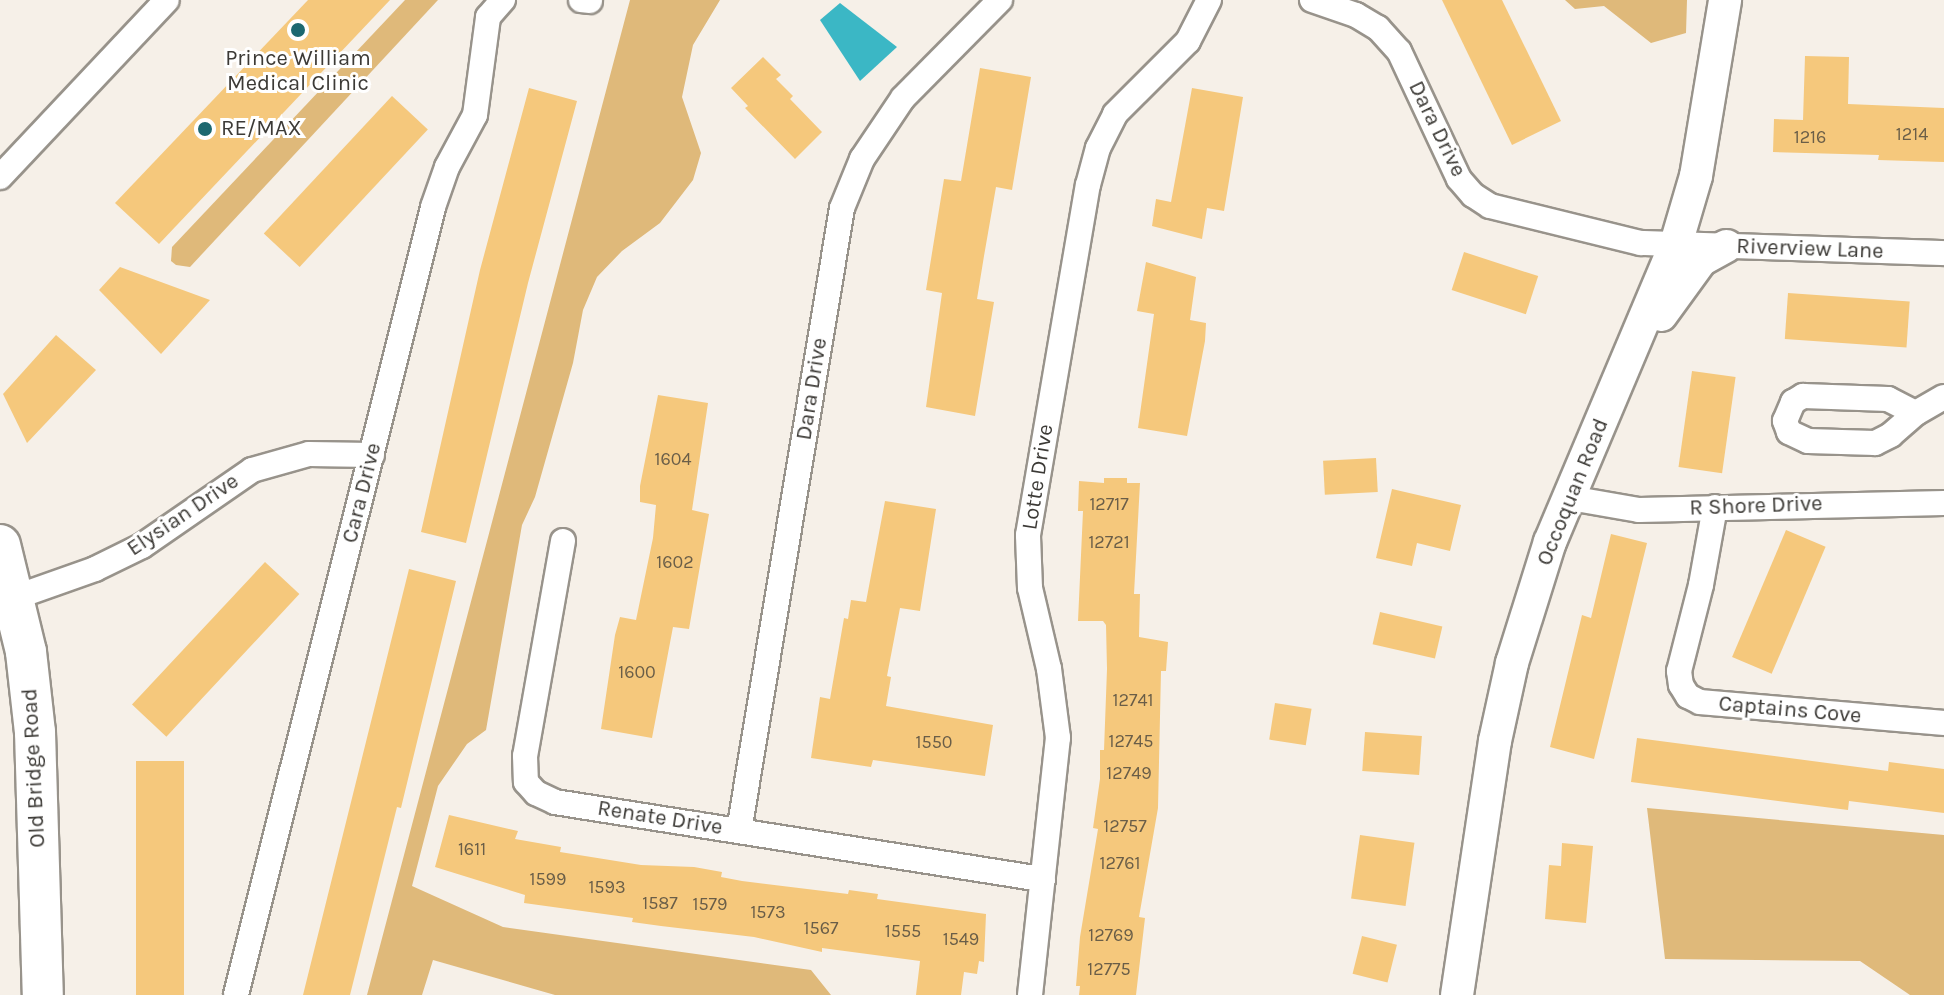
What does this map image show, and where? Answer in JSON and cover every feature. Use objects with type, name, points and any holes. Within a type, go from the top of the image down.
[{"type":"main road","name":"Old Bridge Road","points":[[0,545],[7,600],[35,732],[43,995]]},
{"type":"street","points":[[0,177],[167,0]]},
{"type":"street","name":"Cara Drive","points":[[236,995],[438,187],[475,115],[488,17],[503,0]]},
{"type":"street","name":"Dara Drive","points":[[739,831],[842,208],[862,159],[903,98],[1000,0]]},
{"type":"street","name":"Lotte Drive","points":[[1030,995],[1058,738],[1049,669],[1030,588],[1028,535],[1088,185],[1098,148],[1115,114],[1188,41],[1209,0]]},
{"type":"street","name":"Dara Drive","points":[[1312,0],[1356,15],[1378,28],[1399,51],[1459,179],[1473,195],[1490,206],[1611,236],[1641,243],[1676,244]]},
{"type":"street","name":"Occoquan Road","points":[[1457,995],[1495,741],[1512,663],[1540,572],[1676,244],[1696,176],[1725,0]]},
{"type":"street","name":"Riverview Lane","points":[[1676,244],[1944,253]]},
{"type":"street","points":[[1621,374],[1693,269],[1701,260],[1726,246]]},
{"type":"street","points":[[1916,413],[1944,397]]},
{"type":"street","name":"Elysian Drive","points":[[7,600],[95,569],[142,546],[252,470],[309,454],[372,455]]},
{"type":"street","name":"R Shore Drive","points":[[1570,498],[1639,510],[1944,503]]},
{"type":"street","name":"Captains Cove","points":[[1715,507],[1679,671],[1681,685],[1688,696],[1700,702],[1944,723]]},
{"type":"street","name":"Renate Drive","points":[[563,541],[525,756],[526,782],[536,793],[555,802],[1043,879]]},
{"type":"shaded area","points":[[405,0],[438,0],[190,267],[171,261],[172,247]]},
{"type":"shaded area","points":[[630,0],[720,0],[693,45],[682,97],[701,153],[693,180],[660,223],[622,251],[597,277],[583,310],[573,363],[535,497],[522,525],[486,730],[467,744],[438,786],[412,886],[503,927],[811,970],[831,995],[555,995],[433,960],[422,995],[367,995]]},
{"type":"shaded area","points":[[1565,0],[1687,0],[1686,33],[1651,43],[1604,6],[1575,9]]},
{"type":"shaded area","points":[[1647,808],[1944,835],[1944,995],[1910,995],[1860,961],[1665,959]]},
{"type":"water","points":[[840,3],[897,47],[860,81],[820,20]]},
{"type":"building","points":[[308,0],[390,0],[159,244],[115,203]]},
{"type":"building","points":[[1442,0],[1502,0],[1561,121],[1512,145]]},
{"type":"building","points":[[1805,56],[1849,57],[1848,104],[1944,108],[1944,162],[1878,160],[1879,155],[1773,152],[1774,119],[1803,120]]},
{"type":"building","points":[[763,57],[781,75],[776,79],[793,96],[790,99],[822,132],[795,159],[745,108],[748,106],[731,88]]},
{"type":"building","points":[[980,68],[1031,77],[1012,190],[996,187],[984,256],[977,299],[994,302],[975,416],[926,407],[942,293],[926,290],[944,179],[961,181]]},
{"type":"building","points":[[529,88],[577,101],[528,283],[466,543],[421,532],[480,270]]},
{"type":"building","points":[[1192,88],[1243,97],[1224,211],[1207,208],[1202,239],[1152,226],[1156,199],[1171,202]]},
{"type":"building","points":[[392,96],[428,129],[300,267],[264,233]]},
{"type":"building","points":[[1464,252],[1538,276],[1526,314],[1452,290]]},
{"type":"building","points":[[1146,262],[1196,277],[1190,320],[1206,323],[1205,341],[1187,436],[1138,428],[1154,314],[1137,311]]},
{"type":"building","points":[[120,267],[210,300],[161,354],[99,290]]},
{"type":"building","points":[[1788,293],[1910,302],[1906,347],[1785,339]]},
{"type":"building","points":[[56,335],[96,370],[27,443],[3,394]]},
{"type":"building","points":[[1692,371],[1736,377],[1722,473],[1679,467]]},
{"type":"building","points":[[658,395],[708,403],[692,510],[709,514],[689,629],[673,627],[652,738],[601,729],[615,635],[620,617],[636,620],[653,538],[656,505],[640,502],[640,486]]},
{"type":"building","points":[[1376,458],[1378,492],[1325,495],[1323,461]]},
{"type":"building","points":[[1104,478],[1127,478],[1127,483],[1140,483],[1134,594],[1140,594],[1139,637],[1168,642],[1166,671],[1161,671],[1158,808],[1139,917],[1145,918],[1136,995],[1079,995],[1080,986],[1076,986],[1080,937],[1098,829],[1093,828],[1100,779],[1100,750],[1104,750],[1107,669],[1106,625],[1103,621],[1078,621],[1083,511],[1078,511],[1079,481],[1104,483]]},
{"type":"building","points":[[1392,489],[1461,505],[1450,551],[1417,543],[1412,566],[1376,558]]},
{"type":"building","points":[[885,501],[936,509],[920,611],[900,608],[887,676],[891,677],[886,706],[993,725],[985,776],[873,760],[871,767],[811,758],[820,697],[830,699],[844,618],[848,619],[851,600],[866,602]]},
{"type":"building","points":[[1786,530],[1826,547],[1772,674],[1732,657]]},
{"type":"building","points":[[1611,534],[1647,543],[1594,759],[1550,747],[1582,615],[1591,618]]},
{"type":"building","points":[[265,562],[299,594],[166,737],[132,705]]},
{"type":"building","points":[[409,569],[456,581],[401,808],[397,807],[350,995],[303,995]]},
{"type":"building","points":[[1380,612],[1442,626],[1435,659],[1373,644]]},
{"type":"building","points":[[1275,703],[1312,709],[1306,745],[1269,740]]},
{"type":"building","points":[[1365,732],[1422,736],[1419,775],[1362,771]]},
{"type":"building","points":[[1637,738],[1888,771],[1889,762],[1944,769],[1944,813],[1849,801],[1848,810],[1631,782]]},
{"type":"building","points":[[136,761],[184,761],[184,995],[136,995]]},
{"type":"building","points":[[449,815],[518,831],[515,839],[561,847],[560,852],[641,865],[694,867],[722,872],[721,877],[742,881],[848,894],[849,890],[878,894],[877,899],[986,914],[984,962],[979,961],[977,974],[964,972],[961,995],[916,995],[920,961],[822,948],[822,952],[754,937],[632,922],[633,918],[524,903],[525,895],[435,867]]},
{"type":"building","points":[[1360,835],[1414,843],[1406,906],[1351,898]]},
{"type":"building","points":[[1562,843],[1593,846],[1586,923],[1545,919],[1549,865],[1561,866]]},
{"type":"building","points":[[1362,936],[1397,945],[1387,983],[1353,974]]},
{"type":"place","name":"Prince William Medical Clinic","points":[[298,30]]},
{"type":"place","name":"RE/MAX","points":[[205,129]]}]
